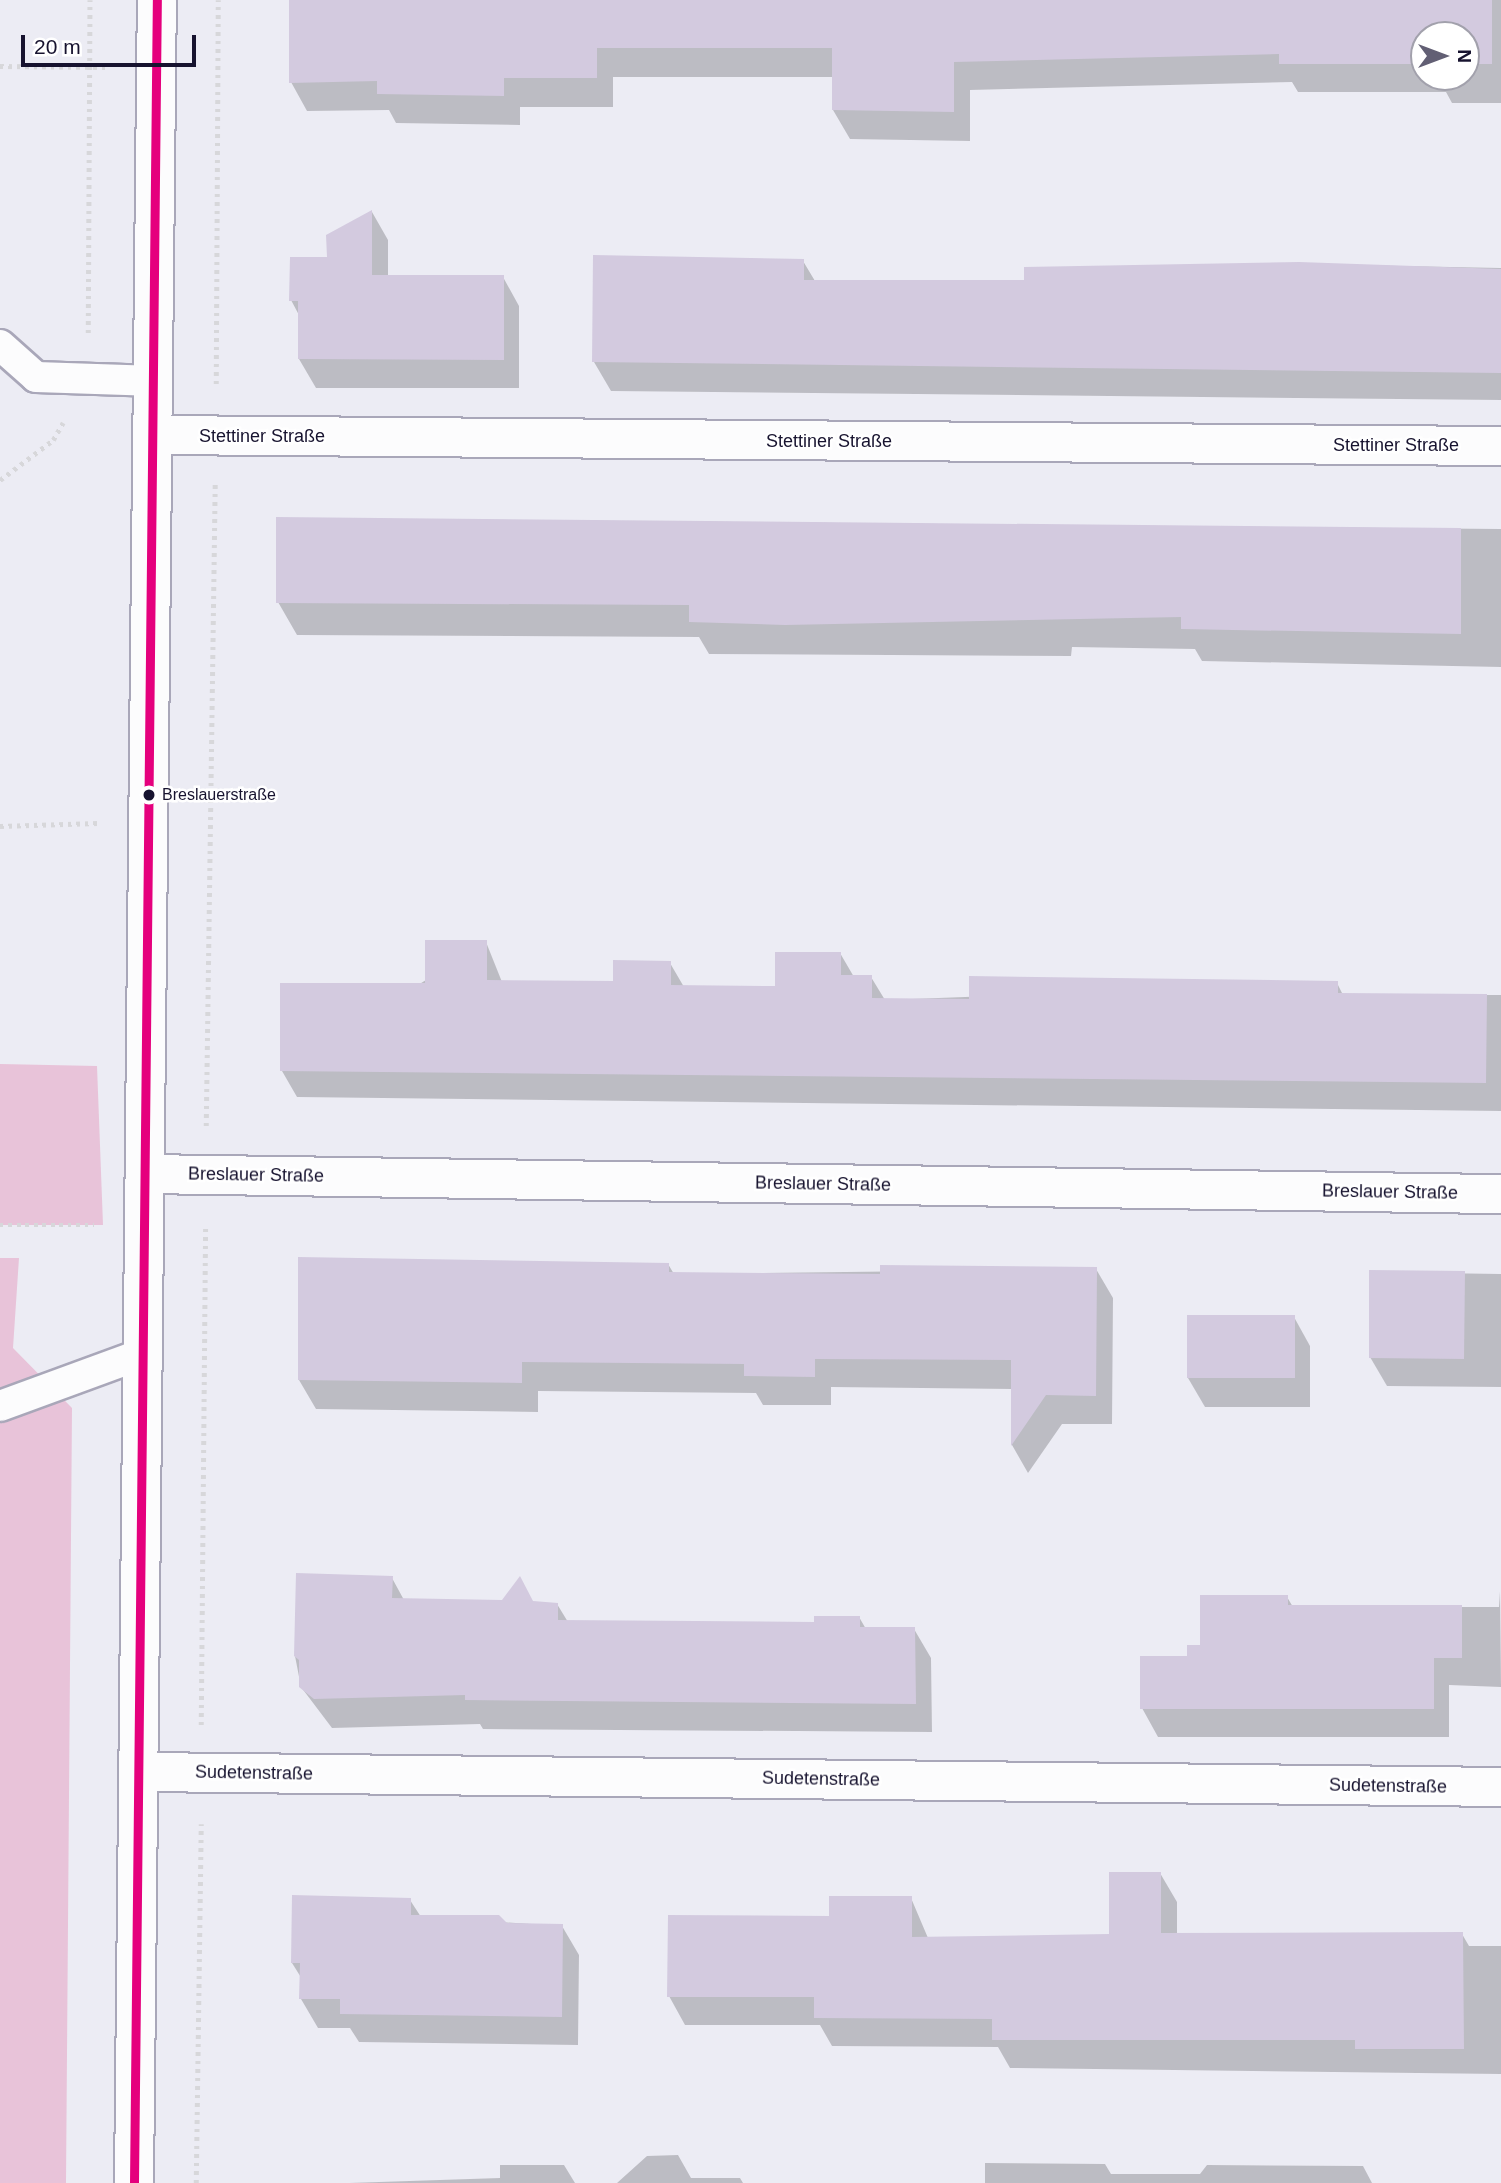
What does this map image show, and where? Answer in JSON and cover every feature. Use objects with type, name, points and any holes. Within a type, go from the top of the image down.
[{"type":"street","points":[[134,2183],[142,1772],[145,1353],[143,1225],[152,822],[157,0]]},
{"type":"street","name":"Stettiner Straße","points":[[156,435],[1501,446]]},
{"type":"street","name":"Breslauer Straße","points":[[145,1174],[1501,1194]]},
{"type":"street","name":"Sudetenstraße","points":[[142,1772],[1501,1787]]},
{"type":"lane","points":[[0,345],[36,377],[156,381]]},
{"type":"lane","points":[[0,1406],[145,1353]]},
{"type":"path","points":[[0,480],[53,440],[87,377],[90,0]]},
{"type":"path","points":[[196,2183],[206,1772],[205,1175],[216,436],[218,0]]},
{"type":"path","points":[[0,66],[156,68]]},
{"type":"path","points":[[0,826],[152,822]]},
{"type":"path","points":[[0,1225],[143,1225]]},
{"type":"shaded area","points":[[0,1064],[97,1066],[103,1225],[0,1225]]},
{"type":"shaded area","points":[[0,1258],[19,1258],[13,1348],[72,1408],[66,2183],[0,2183]]},
{"type":"building","points":[[289,0],[1492,0],[1492,64],[1480,64],[1480,21],[1410,21],[1410,64],[1279,64],[1279,54],[954,62],[954,112],[832,110],[832,48],[597,48],[597,78],[504,78],[504,96],[377,94],[377,81],[289,83]]},
{"type":"building","points":[[372,210],[372,275],[504,275],[504,360],[298,359],[298,301],[289,301],[290,257],[327,257],[326,235]]},
{"type":"building","points":[[593,255],[804,259],[804,280],[1024,280],[1024,267],[1299,262],[1501,269],[1501,373],[592,362]]},
{"type":"building","points":[[276,517],[1461,528],[1461,634],[1181,629],[1181,617],[785,625],[689,622],[689,605],[276,603]]},
{"type":"building","points":[[425,940],[487,940],[487,980],[613,981],[613,960],[671,961],[671,985],[775,986],[775,952],[841,952],[841,975],[872,975],[872,998],[969,999],[969,976],[1338,981],[1338,993],[1487,994],[1486,1083],[280,1071],[280,983],[425,983]]},
{"type":"building","points":[[298,1257],[669,1263],[669,1272],[880,1274],[880,1265],[1097,1267],[1096,1396],[1046,1395],[1011,1446],[1011,1360],[815,1359],[815,1377],[744,1376],[744,1364],[522,1362],[522,1383],[298,1380]]},
{"type":"building","points":[[1369,1270],[1465,1271],[1464,1359],[1369,1358]]},
{"type":"building","points":[[1187,1315],[1295,1315],[1295,1378],[1187,1378]]},
{"type":"building","points":[[296,1573],[393,1576],[392,1598],[502,1600],[520,1576],[533,1601],[558,1603],[558,1620],[814,1622],[814,1616],[860,1616],[860,1627],[915,1627],[916,1704],[465,1700],[465,1695],[314,1699],[299,1687],[299,1660],[294,1656]]},
{"type":"building","points":[[1200,1595],[1288,1595],[1288,1605],[1462,1605],[1462,1658],[1434,1658],[1434,1709],[1140,1709],[1140,1656],[1187,1656],[1187,1645],[1200,1645]]},
{"type":"building","points":[[1109,1872],[1161,1872],[1161,1933],[1463,1932],[1464,2049],[1355,2049],[1355,2040],[992,2040],[992,2019],[814,2018],[814,1997],[667,1997],[668,1915],[829,1916],[829,1896],[912,1896],[912,1937],[1109,1934]]},
{"type":"building","points":[[292,1895],[411,1898],[411,1915],[499,1915],[507,1923],[563,1924],[562,2017],[340,2014],[340,1999],[299,1999],[300,1963],[291,1963]]},
{"type":"transit line","points":[[134,2183],[157,0]]},
{"type":"place","name":"Breslauerstraße","points":[[149,795]]}]
